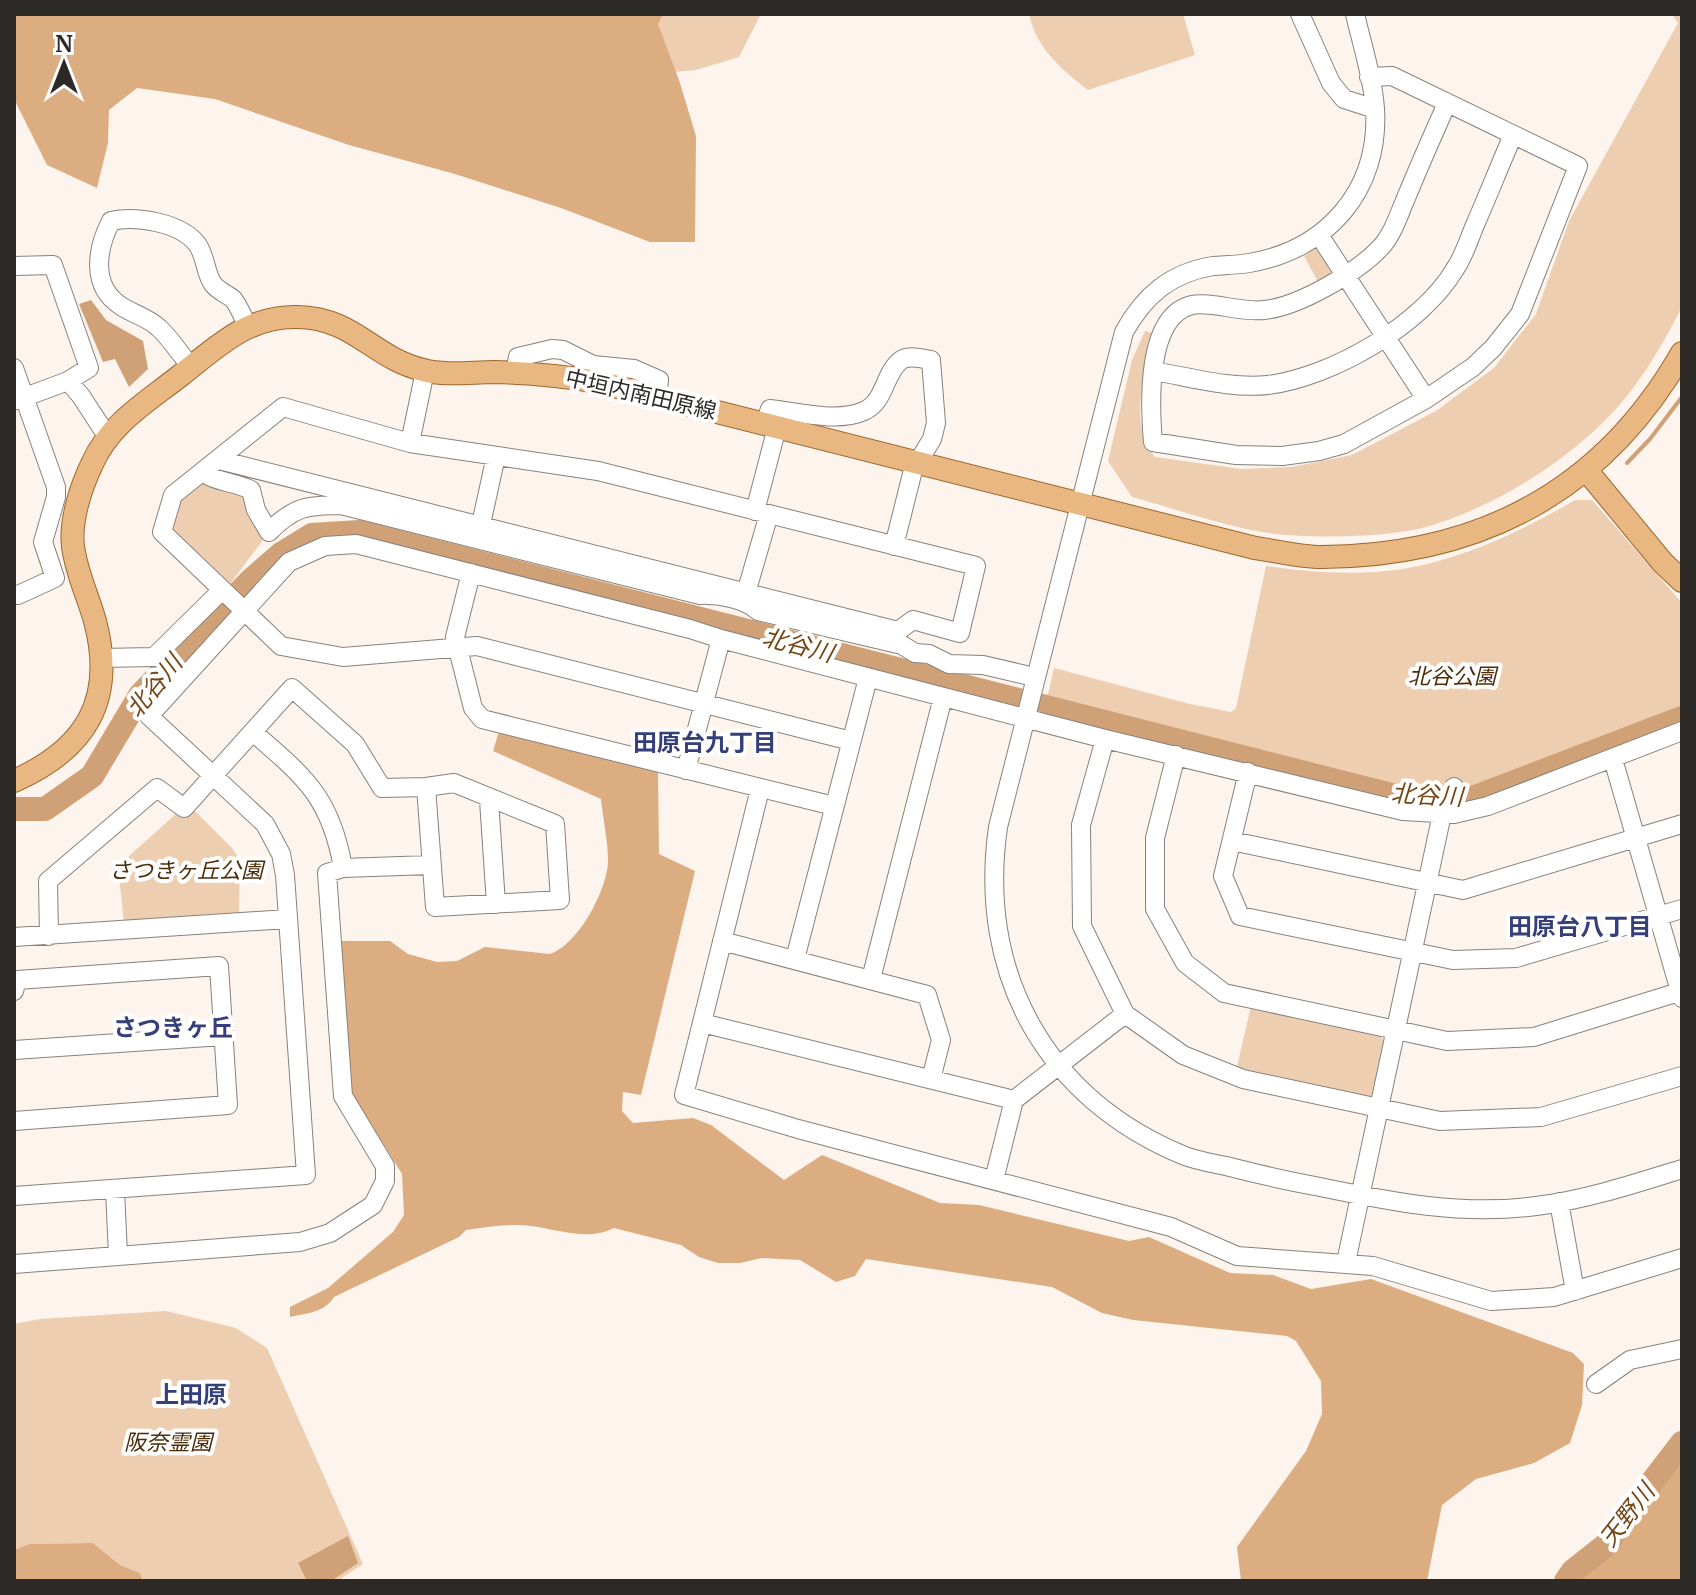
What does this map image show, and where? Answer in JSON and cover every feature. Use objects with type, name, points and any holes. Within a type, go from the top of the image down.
[{"type":"main road","name":"中垣内南田原線","points":[[14,781],[67,750],[85,728],[98,699],[101,658],[95,622],[72,543],[75,517],[92,463],[107,436],[134,411],[226,338],[268,319],[324,319],[351,330],[399,363],[425,371],[515,373],[598,382],[770,429],[833,440],[1255,548],[1319,557],[1389,553],[1438,544],[1487,528],[1537,503],[1587,471],[1630,427],[1668,378],[1682,353]]},
{"type":"main road","points":[[1587,471],[1663,563],[1682,581]]},
{"type":"street","points":[[1300,14],[1331,83],[1344,99],[1375,109]]},
{"type":"street","points":[[1355,14],[1375,109],[1374,137],[1367,172],[1353,200],[1339,219],[1319,235],[1272,258],[1187,272],[1159,287],[1137,308],[1124,332],[1030,681],[1027,715],[998,827],[995,850],[996,916],[1006,968],[1019,1003],[1057,1065],[1106,1114],[1149,1140],[1188,1157],[1396,1203],[1452,1209],[1499,1209],[1559,1202],[1682,1169]]},
{"type":"street","points":[[1369,77],[1392,76],[1578,166],[1520,314],[1473,367],[1426,399],[1344,444],[1282,456],[1236,455],[1153,442],[1151,409],[1158,344],[1167,325],[1179,311],[1193,304],[1266,310],[1290,304],[1345,275],[1381,247],[1391,233],[1447,103]]},
{"type":"street","points":[[1153,371],[1242,386],[1267,385],[1319,372],[1386,338],[1443,289],[1457,266],[1513,135]]},
{"type":"street","points":[[191,367],[158,327],[119,305],[101,282],[99,253],[111,221],[139,219],[176,229],[190,237],[198,245],[214,285],[234,300],[248,326]]},
{"type":"street","points":[[1319,235],[1426,399]]},
{"type":"street","points":[[14,266],[53,265],[89,368],[68,381],[20,399]]},
{"type":"street","points":[[746,593],[762,512],[770,409],[835,416],[863,412],[874,405],[900,361],[910,357],[931,360],[936,423],[932,439],[917,462],[894,546]]},
{"type":"street","points":[[14,368],[20,399],[56,487],[43,542],[55,578],[15,593]]},
{"type":"street","points":[[410,443],[425,371]]},
{"type":"street","points":[[68,381],[107,436]]},
{"type":"street","points":[[219,460],[898,631],[913,620],[960,633],[976,566],[598,471],[410,443],[283,407],[173,495],[162,532],[281,646],[343,657],[477,646],[851,741]]},
{"type":"street","points":[[833,440],[835,416]]},
{"type":"street","points":[[481,524],[496,456]]},
{"type":"street","points":[[209,476],[251,490],[256,510],[269,532],[285,516],[301,508],[341,505],[700,595],[712,595],[753,606],[758,611],[902,645],[915,653],[929,654],[949,664],[983,665],[1030,681]]},
{"type":"street","points":[[14,1196],[306,1175],[281,854],[265,824],[149,716],[289,562],[325,546],[356,544],[868,678],[1027,715],[1105,739],[1403,811],[1450,812],[1488,806],[1682,731]]},
{"type":"street","points":[[471,573],[455,637],[473,708],[482,719],[834,806]]},
{"type":"street","points":[[101,658],[154,657],[222,590]]},
{"type":"street","points":[[686,770],[721,639]]},
{"type":"street","points":[[795,959],[868,678]]},
{"type":"street","points":[[49,936],[48,881],[157,788],[184,808],[292,688],[355,744],[382,788],[454,783],[489,800],[555,824],[560,900],[435,907],[426,787]]},
{"type":"street","points":[[871,979],[943,697]]},
{"type":"street","points":[[254,733],[300,773],[320,798],[337,835],[343,868]]},
{"type":"street","points":[[1105,739],[1081,825],[1082,926],[1125,1014],[1183,1055],[1243,1079],[1440,1121],[1541,1117],[1682,1076]]},
{"type":"street","points":[[1176,755],[1155,838],[1155,909],[1185,963],[1224,993],[1447,1041],[1534,1037],[1681,994],[1613,759]]},
{"type":"street","points":[[1248,772],[1223,876],[1240,916],[1453,960],[1516,958],[1682,909]]},
{"type":"street","points":[[1346,1262],[1411,951],[1427,884],[1450,812],[1454,787]]},
{"type":"street","points":[[760,789],[684,1095],[798,1129],[1171,1227],[1237,1256],[1373,1266],[1491,1301],[1554,1297],[1682,1258]]},
{"type":"street","points":[[489,800],[496,904]]},
{"type":"street","points":[[1232,841],[1463,890],[1682,824]]},
{"type":"street","points":[[14,1264],[313,1239],[330,1233],[373,1205],[385,1181],[385,1166],[343,1096],[327,873],[343,868],[430,865]]},
{"type":"street","points":[[14,937],[287,919]]},
{"type":"street","points":[[722,941],[927,995],[941,1040],[931,1079]]},
{"type":"street","points":[[14,991],[17,980],[219,966],[228,1105],[14,1121]]},
{"type":"street","points":[[994,1180],[1014,1100],[1125,1014]]},
{"type":"street","points":[[702,1023],[1014,1100]]},
{"type":"street","points":[[14,1050],[223,1036]]},
{"type":"street","points":[[115,1190],[118,1255]]},
{"type":"street","points":[[1559,1202],[1575,1291]]},
{"type":"street","points":[[1596,1384],[1630,1360],[1682,1349]]},
{"type":"green space","points":[[231,14],[761,14],[739,57],[696,70],[662,73]]},
{"type":"green space","points":[[1029,14],[1183,14],[1195,55],[1088,90],[1044,48]]},
{"type":"green space","points":[[1672,14],[1682,14],[1682,307],[1644,373],[1626,397],[1576,447],[1503,495],[1451,519],[1409,531],[1344,536],[1262,532],[1132,497],[1108,461],[1132,360],[1145,331],[1152,333],[1140,414],[1142,430],[1155,457],[1241,469],[1292,467],[1352,455],[1436,411],[1494,368],[1536,314],[1569,221],[1678,23]]},
{"type":"green space","points":[[1314,249],[1320,250],[1332,270],[1318,282],[1304,256]]},
{"type":"green space","points":[[202,481],[242,492],[266,536],[227,588],[169,529],[178,498]]},
{"type":"green space","name":"北谷公園","points":[[1575,500],[1592,500],[1682,603],[1682,710],[1548,765],[1479,787],[1407,793],[1047,699],[1054,668],[1231,712],[1236,708],[1266,566],[1337,573],[1408,568],[1452,557],[1494,541]]},
{"type":"green space","name":"さつきヶ丘公園","points":[[195,811],[240,860],[239,914],[124,923],[118,866],[178,812],[183,818]]},
{"type":"green space","points":[[1251,1006],[1378,1034],[1384,1041],[1373,1096],[1368,1101],[1236,1071]]},
{"type":"green space","name":"阪奈霊園","points":[[166,1311],[236,1328],[267,1348],[363,1564],[337,1581],[143,1581],[140,1573],[120,1565],[93,1543],[29,1544],[14,1550],[14,1324],[40,1319]]},
{"type":"shaded area","points":[[14,14],[663,14],[658,24],[696,136],[695,242],[650,242],[561,208],[349,145],[215,99],[137,88],[109,110],[108,143],[97,188],[47,165],[14,99]]},
{"type":"shaded area","points":[[91,300],[106,320],[143,341],[148,369],[129,387],[115,359],[103,362],[79,304]]},
{"type":"shaded area","points":[[500,728],[658,772],[659,854],[695,871],[641,1095],[623,1092],[622,1111],[633,1123],[693,1118],[711,1125],[784,1180],[822,1155],[940,1203],[979,1205],[1129,1241],[1149,1237],[1230,1273],[1273,1275],[1311,1289],[1371,1279],[1573,1353],[1584,1364],[1582,1405],[1570,1443],[1534,1463],[1476,1479],[1442,1505],[1427,1581],[1241,1581],[1237,1547],[1306,1451],[1322,1414],[1321,1381],[1296,1341],[1287,1336],[1133,1320],[1102,1313],[1052,1287],[866,1259],[855,1276],[836,1282],[800,1260],[762,1258],[740,1263],[718,1263],[699,1257],[681,1245],[614,1228],[578,1234],[528,1225],[466,1230],[459,1237],[334,1297],[320,1309],[290,1317],[290,1307],[328,1288],[393,1232],[404,1215],[402,1174],[352,1093],[339,941],[390,941],[408,954],[437,962],[457,961],[485,947],[550,954],[571,940],[589,915],[602,887],[608,862],[601,799],[493,751]]},
{"type":"shaded area","points":[[1682,1457],[1682,1581],[1575,1581],[1620,1518]]},
{"type":"shaded area","points":[[348,1536],[358,1563],[331,1581],[307,1581],[298,1563]]},
{"type":"shaded area","points":[[93,1543],[120,1565],[140,1573],[143,1581],[14,1581],[14,1550],[29,1544]]},
{"type":"waterway","points":[[1627,463],[1682,397]]},
{"type":"waterway","name":"北谷川","points":[[14,809],[45,809],[92,776],[141,694],[250,581],[281,554],[312,535],[359,532],[1403,798],[1436,802],[1470,799],[1682,718]]},
{"type":"waterway","name":"天野川","points":[[1566,1581],[1573,1571],[1606,1545],[1682,1443]]},
{"type":"district","name":"田原台九丁目","points":[[705,742]]},
{"type":"district","name":"田原台八丁目","points":[[1580,926]]},
{"type":"district","name":"さつきヶ丘","points":[[173,1027]]},
{"type":"district","name":"上田原","points":[[191,1394]]}]
